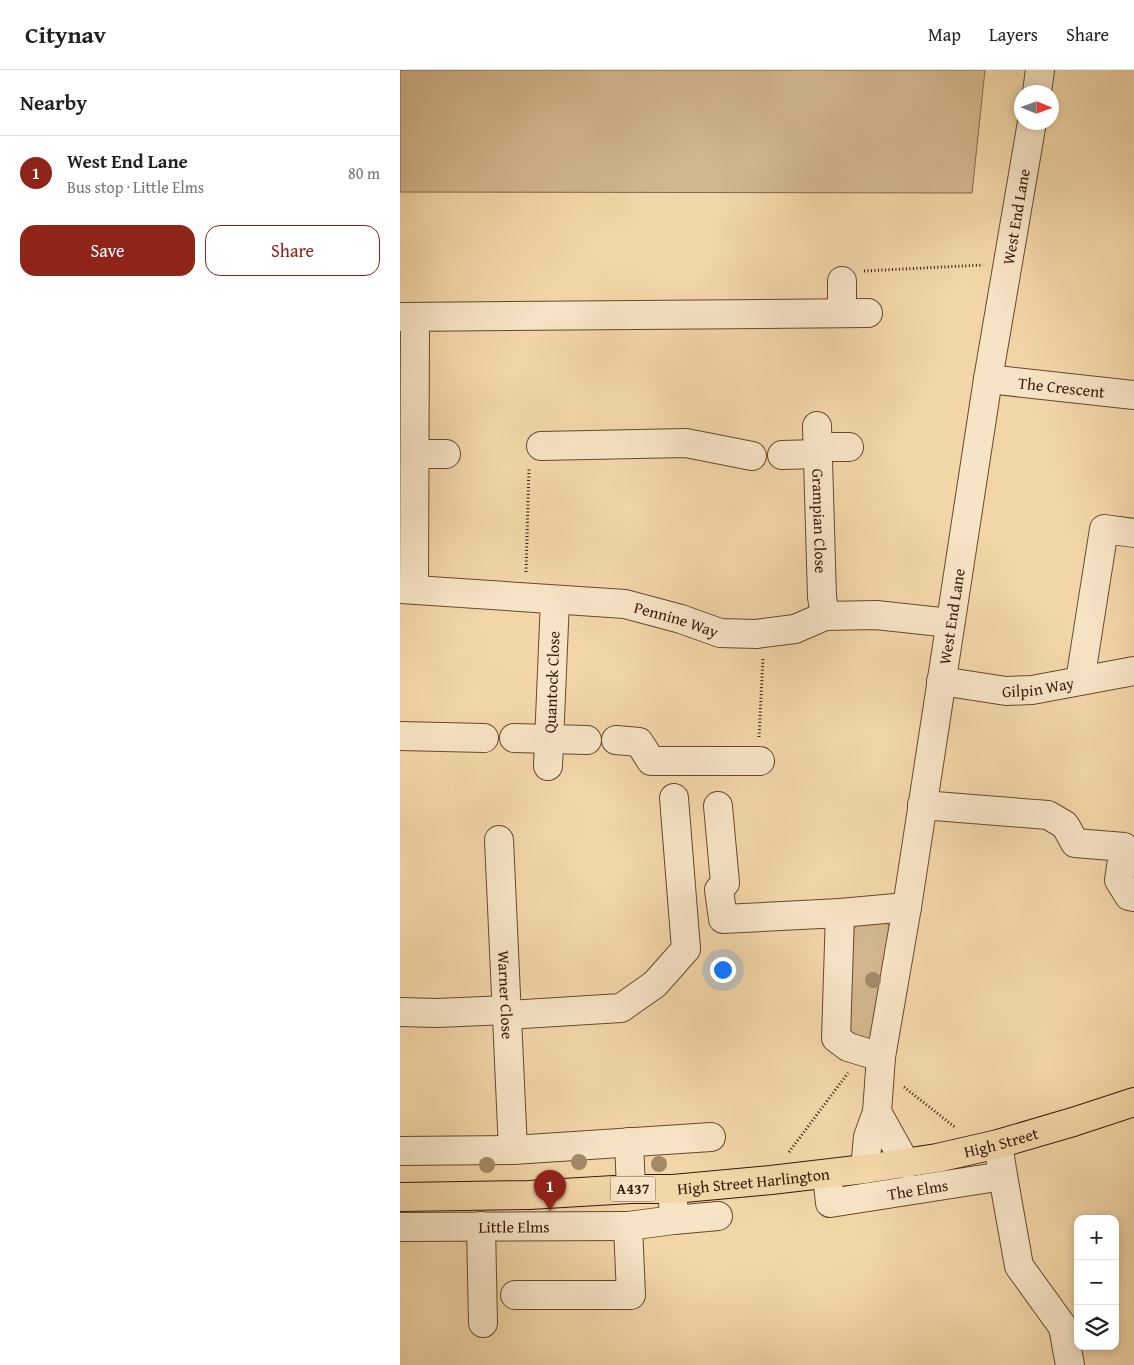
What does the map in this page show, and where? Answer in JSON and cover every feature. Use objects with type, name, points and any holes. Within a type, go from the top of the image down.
[{"type":"main road","name":"High Street","points":[[865,1169],[906,1164],[998,1144],[1134,1102]]},
{"type":"main road","name":"High Street Harlington","points":[[400,1197],[529,1195],[631,1189],[673,1189],[785,1179],[865,1169]]},
{"type":"street","points":[[1038,85],[1040,70]]},
{"type":"street","name":"West End Lane","points":[[865,1169],[868,1137],[877,1112],[872,1061],[907,907],[988,379],[1031,130]]},
{"type":"street","points":[[842,313],[851,276]]},
{"type":"street","points":[[407,589],[415,454],[408,317],[868,313]]},
{"type":"street","name":"The Crescent","points":[[988,379],[1134,395]]},
{"type":"street","points":[[782,455],[818,442],[849,447]]},
{"type":"street","name":"Grampian Close","points":[[818,442],[822,597],[825,616]]},
{"type":"street","points":[[535,453],[686,443],[752,456]]},
{"type":"street","points":[[415,454],[446,454]]},
{"type":"street","points":[[1080,681],[1104,529],[1134,533]]},
{"type":"street","name":"Pennine Way","points":[[407,589],[625,604],[681,619],[720,633],[764,633],[794,629],[825,616],[876,615],[950,624]]},
{"type":"street","name":"Quantock Close","points":[[548,766],[555,600]]},
{"type":"street","name":"Gilpin Way","points":[[941,681],[1006,691],[1032,690],[1134,672]]},
{"type":"street","points":[[400,736],[484,738]]},
{"type":"street","points":[[514,738],[587,740]]},
{"type":"street","points":[[616,740],[639,742],[651,761],[757,761]]},
{"type":"street","points":[[400,1012],[507,1012],[621,1008],[655,984],[686,948],[674,798]]},
{"type":"street","points":[[922,805],[1048,815],[1065,825],[1075,843],[1124,847],[1119,880],[1129,896],[1134,897]]},
{"type":"street","points":[[718,806],[725,883],[719,890],[723,919],[840,913],[907,907]]},
{"type":"street","name":"Warner Close","points":[[499,840],[513,1150]]},
{"type":"street","points":[[840,913],[836,1038],[872,1061]]},
{"type":"street","points":[[877,1112],[906,1164]]},
{"type":"street","points":[[400,1151],[513,1150],[711,1137]]},
{"type":"street","points":[[629,1142],[631,1189]]},
{"type":"street","points":[[998,1144],[1019,1266],[1063,1327],[1070,1365]]},
{"type":"street","name":"The Elms","points":[[827,1174],[830,1203],[1003,1176]]},
{"type":"street","points":[[673,1189],[674,1220]]},
{"type":"street","name":"Little Elms","points":[[400,1227],[628,1226],[718,1216]]},
{"type":"street","points":[[482,1226],[483,1323]]},
{"type":"street","points":[[515,1295],[631,1295],[628,1226]]},
{"type":"path","points":[[851,276],[989,264]]},
{"type":"path","points":[[525,597],[535,453]]},
{"type":"path","points":[[757,761],[764,633]]},
{"type":"path","points":[[785,1179],[784,1158],[854,1066],[872,1061],[964,1134],[972,1150]]},
{"type":"shaded area","points":[[400,70],[985,70],[972,193],[400,192]]},
{"type":"shaded area","points":[[882,920],[889,925],[894,936],[873,1036],[864,1042],[847,1037],[851,934],[858,922]]},
{"type":"place","name":"West End Lane","points":[[550,1211]]}]
